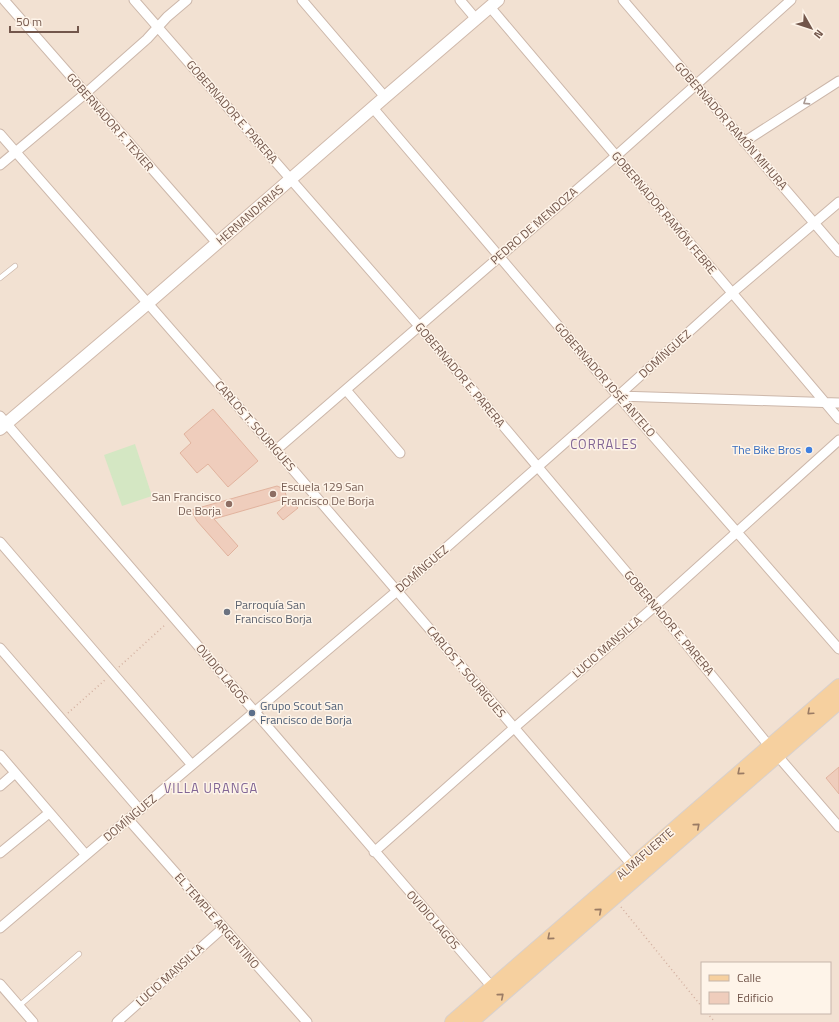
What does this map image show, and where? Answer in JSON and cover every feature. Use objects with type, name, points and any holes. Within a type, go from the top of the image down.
[{"type":"main road","name":"ALMAFUERTE","points":[[471,1022],[614,899],[774,751],[839,686]]},
{"type":"main road","name":"ALMAFUERTE","points":[[452,1022],[632,865],[774,751],[839,702]]},
{"type":"street","name":"GOBERNADOR F. TEXIER","points":[[4,0],[217,243]]},
{"type":"street","name":"GOBERNADOR E. PARERA","points":[[134,0],[419,326],[839,827]]},
{"type":"street","points":[[0,165],[86,93],[147,39],[167,17],[187,0]]},
{"type":"street","points":[[302,0],[385,97]]},
{"type":"street","points":[[460,0],[476,19]]},
{"type":"street","name":"GOBERNADOR RAMÓN MIHURA","points":[[623,0],[839,252]]},
{"type":"street","name":"PEDRO DE MENDOZA","points":[[276,450],[616,156],[791,0]]},
{"type":"street","name":"HERNANDARIAS","points":[[2,423],[147,304],[494,4]]},
{"type":"street","name":"GOBERNADOR RAMÓN FEBRE","points":[[494,4],[616,156],[839,419]]},
{"type":"street","points":[[744,142],[839,81]]},
{"type":"street","name":"GOBERNADOR JOSÉ ANTELO","points":[[373,108],[618,396],[839,649]]},
{"type":"street","name":"CARLOS T. SOURIGUES","points":[[0,134],[276,450],[632,865]]},
{"type":"street","name":"DOMÍNGUEZ","points":[[0,928],[397,591],[732,293],[839,202]]},
{"type":"street","points":[[346,390],[400,453]]},
{"type":"street","points":[[618,396],[839,403]]},
{"type":"street","name":"OVIDIO LAGOS","points":[[2,423],[492,987]]},
{"type":"street","name":"LUCIO MANSILLA","points":[[374,852],[655,606],[839,440]]},
{"type":"street","points":[[0,542],[192,764]]},
{"type":"street","points":[[0,648],[140,810]]},
{"type":"street","points":[[0,756],[86,855]]},
{"type":"street","points":[[0,786],[15,773]]},
{"type":"street","points":[[0,853],[50,813]]},
{"type":"street","name":"EL TEMPLE ARGENTINO","points":[[128,819],[307,1022]]},
{"type":"street","name":"LUCIO MANSILLA","points":[[117,1022],[223,928]]},
{"type":"street","points":[[0,984],[33,1022]]},
{"type":"lane","points":[[0,278],[15,266]]},
{"type":"lane","points":[[19,1006],[79,954]]},
{"type":"path","points":[[614,899],[701,1005]]},
{"type":"path","points":[[708,1014],[715,1022]]},
{"type":"shaded area","points":[[0,0],[839,0],[839,1022],[0,1022]]},
{"type":"green space","points":[[135,444],[152,496],[122,506],[104,455]]},
{"type":"building","points":[[213,409],[258,461],[228,487],[208,464],[197,473],[180,453],[191,443],[184,434]]},
{"type":"building","points":[[277,486],[284,489],[287,498],[214,519],[238,546],[228,556],[197,521],[191,510]]},
{"type":"building","points":[[291,500],[298,508],[283,520],[277,513]]},
{"type":"building","points":[[839,767],[839,794],[826,778]]},
{"type":"place","name":"The Bike Bros","points":[[809,450]]},
{"type":"place","name":"Escuela 129 San Francisco De Borja","points":[[273,494]]},
{"type":"place","name":"San Francisco De Borja","points":[[229,504]]},
{"type":"place","name":"Parroquía San Francisco Borja","points":[[227,612]]},
{"type":"place","name":"Grupo Scout San Francisco de Borja","points":[[252,713]]},
{"type":"district","name":"CORRALES","points":[[604,444]]},
{"type":"district","name":"VILLA URANGA","points":[[211,788]]}]
